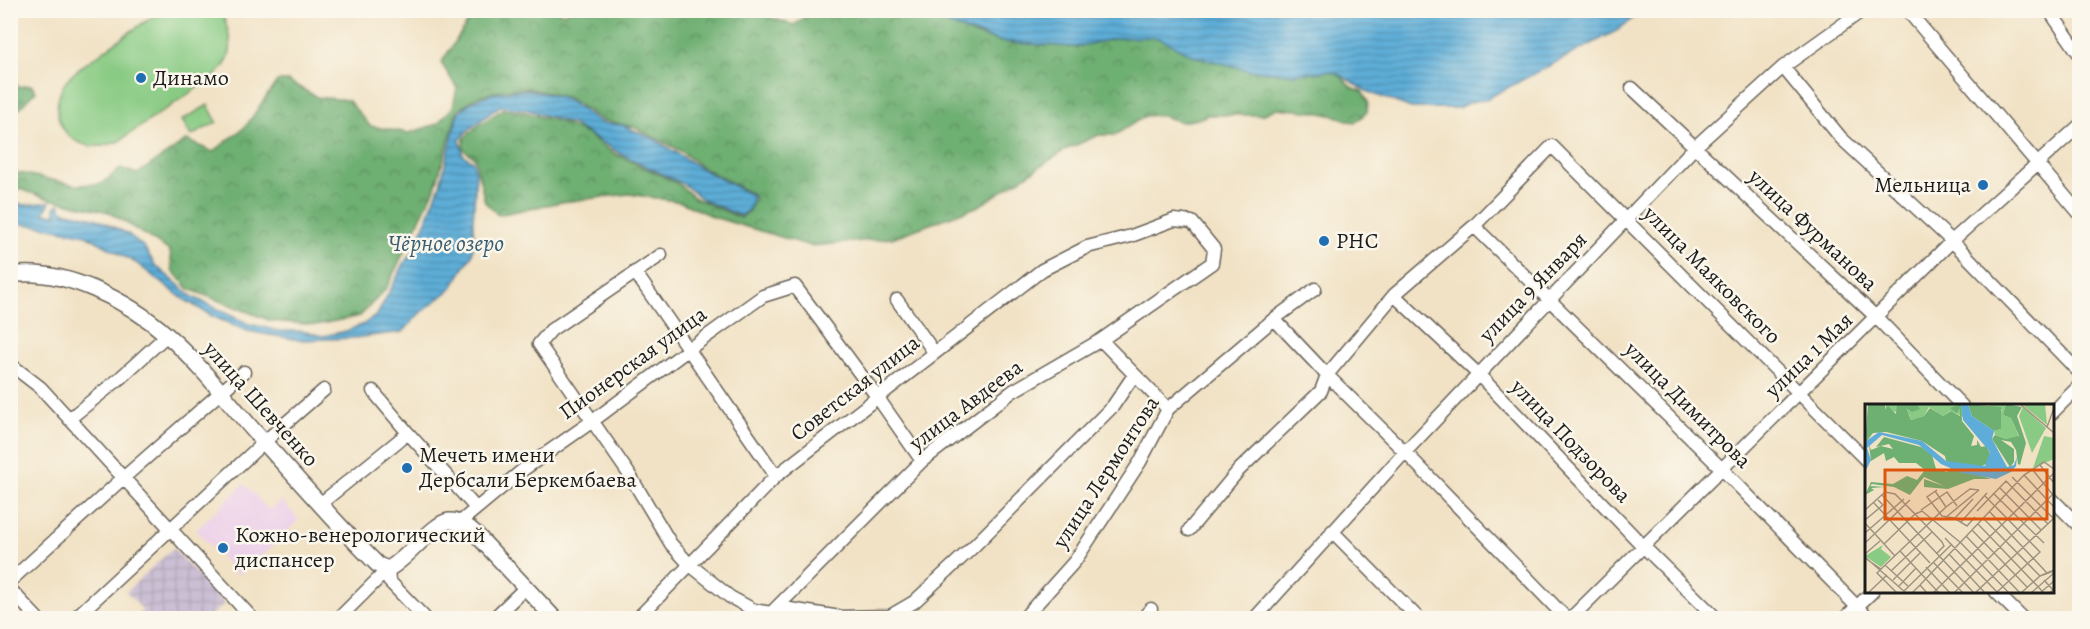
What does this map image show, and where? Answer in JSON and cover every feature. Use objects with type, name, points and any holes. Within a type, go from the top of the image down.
[{"type":"main road","name":"улица Шевченко","points":[[17,274],[50,275],[85,285],[119,303],[167,335],[320,504],[378,565],[388,569]]},
{"type":"main road","name":"Пионерская улица","points":[[388,569],[399,564],[441,524],[451,520],[459,523]]},
{"type":"main road","points":[[459,523],[475,533],[554,618]]},
{"type":"street","name":"улица 9 Января","points":[[1262,616],[1332,531],[1695,147],[1783,67],[1863,10]]},
{"type":"street","points":[[1907,10],[2079,214]]},
{"type":"street","points":[[2049,10],[2079,56]]},
{"type":"street","points":[[1783,67],[1841,138],[1952,241],[2079,373]]},
{"type":"street","name":"улица Фурманова","points":[[1632,88],[1877,318],[1961,404]]},
{"type":"street","name":"улица 1 Мая","points":[[1571,618],[1877,318],[1952,241],[2079,125]]},
{"type":"street","name":"улица Маяковского","points":[[1474,226],[1552,146],[1865,459]]},
{"type":"street","name":"Советская улица","points":[[638,618],[776,476],[1042,270],[1087,247],[1131,237],[1174,220],[1192,222],[1214,249],[1212,263]]},
{"type":"street","points":[[1189,530],[1239,470],[1321,391],[1327,375],[1394,295],[1474,226]]},
{"type":"street","name":"улица Димитрова","points":[[1474,226],[1722,469],[1868,618]]},
{"type":"street","points":[[661,255],[551,330],[539,344],[594,420],[671,544],[689,564],[730,597],[754,610],[771,613],[790,609],[840,617],[892,617],[914,602],[974,546],[1113,406],[1134,375]]},
{"type":"street","name":"улица Авдеева","points":[[771,613],[922,461],[1013,391],[1101,340],[1212,263]]},
{"type":"street","points":[[636,272],[776,476]]},
{"type":"street","name":"Пионерская улица","points":[[459,523],[475,507],[524,469],[764,296],[795,286],[878,398]]},
{"type":"street","name":"улица Лермонтова","points":[[1024,618],[1075,561],[1140,462],[1168,409],[1274,319],[1315,289]]},
{"type":"street","name":"улица Подзорова","points":[[1394,295],[1478,374],[1643,546],[1716,618]]},
{"type":"street","points":[[897,300],[934,352]]},
{"type":"street","points":[[1274,319],[1566,618]]},
{"type":"street","points":[[69,419],[119,379],[167,335]]},
{"type":"street","points":[[1101,340],[1168,409]]},
{"type":"street","points":[[10,364],[41,388],[122,479],[252,618]]},
{"type":"street","points":[[10,581],[244,372]]},
{"type":"street","points":[[2054,411],[2079,385]]},
{"type":"street","points":[[75,618],[264,442],[324,390]]},
{"type":"street","points":[[373,390],[408,433],[475,507]]},
{"type":"street","points":[[878,398],[922,461]]},
{"type":"street","points":[[320,504],[408,433]]},
{"type":"street","points":[[2054,501],[2079,527]]},
{"type":"street","points":[[1332,531],[1418,618]]},
{"type":"street","name":"Пионерская улица","points":[[339,618],[388,569]]},
{"type":"street","name":"улица Шевченко","points":[[388,569],[389,580],[425,618]]},
{"type":"street","points":[[494,618],[525,588]]},
{"type":"street","points":[[10,589],[37,618]]},
{"type":"street","points":[[1845,618],[1870,593]]},
{"type":"street","points":[[1998,593],[2022,618]]},
{"type":"shaded area","points":[[244,484],[269,510],[281,500],[299,520],[265,553],[237,575],[196,530]]},
{"type":"shaded area","points":[[173,548],[224,604],[208,618],[134,618],[143,610],[126,592]]},
{"type":"green space","points":[[482,10],[554,10],[565,14],[569,10],[748,10],[794,25],[812,11],[924,11],[976,35],[1002,42],[1075,47],[1117,38],[1159,38],[1194,56],[1248,70],[1293,74],[1329,71],[1339,74],[1351,87],[1362,91],[1368,102],[1367,112],[1355,123],[1316,112],[1277,108],[1262,115],[1208,115],[1181,122],[1159,115],[1145,116],[1115,135],[1099,135],[1067,149],[979,206],[892,238],[811,246],[713,217],[681,202],[629,194],[562,202],[498,215],[485,202],[475,158],[463,149],[464,138],[503,109],[524,112],[563,123],[587,134],[612,152],[677,183],[695,198],[741,218],[748,212],[755,198],[751,193],[702,167],[679,150],[634,127],[602,120],[568,98],[528,88],[503,90],[479,96],[458,110],[435,188],[386,289],[360,316],[316,325],[271,321],[189,289],[172,270],[170,251],[109,212],[49,199],[11,186],[10,171],[76,185],[101,184],[121,168],[137,174],[187,140],[213,152],[246,126],[277,81],[288,81],[317,97],[348,100],[370,126],[409,133],[437,124],[453,107],[457,88],[441,63],[472,16]]},
{"type":"green space","name":"Динамо","points":[[162,11],[221,11],[231,44],[223,67],[216,75],[119,141],[102,146],[88,145],[75,140],[65,132],[59,120],[57,107],[60,93],[68,79],[131,31]]},
{"type":"green space","points":[[10,74],[15,75],[17,87],[31,85],[36,91],[18,110],[11,109]]},
{"type":"green space","points":[[208,105],[217,122],[191,136],[182,120]]},
{"type":"water","points":[[924,11],[1642,11],[1618,30],[1486,99],[1458,108],[1411,108],[1368,92],[1339,74],[1329,71],[1293,74],[1248,70],[1194,56],[1159,38],[1117,38],[1075,47],[1002,42],[949,25]]},
{"type":"water","name":"Чёрное озеро","points":[[529,90],[564,98],[602,123],[622,125],[654,139],[702,169],[753,196],[750,208],[741,216],[704,200],[683,184],[621,154],[572,124],[528,110],[500,106],[467,131],[460,140],[463,155],[473,161],[476,172],[474,243],[472,255],[451,289],[419,314],[403,332],[354,338],[299,340],[247,331],[212,316],[183,299],[136,263],[86,235],[11,223],[11,201],[25,205],[50,202],[44,213],[56,215],[55,207],[59,204],[63,211],[95,218],[128,234],[144,247],[155,265],[193,297],[249,324],[279,331],[302,331],[323,336],[346,331],[362,325],[377,315],[405,262],[415,249],[440,185],[458,113],[473,101],[491,94]]},
{"type":"place","name":"Динамо","points":[[141,78]]},
{"type":"place","name":"Мельница","points":[[1983,185]]},
{"type":"place","name":"РНС","points":[[1324,241]]},
{"type":"place","name":"Мечеть имени Дербсали Беркембаева","points":[[407,468]]},
{"type":"place","name":"Кожно-венерологический диспансер","points":[[223,548]]}]
